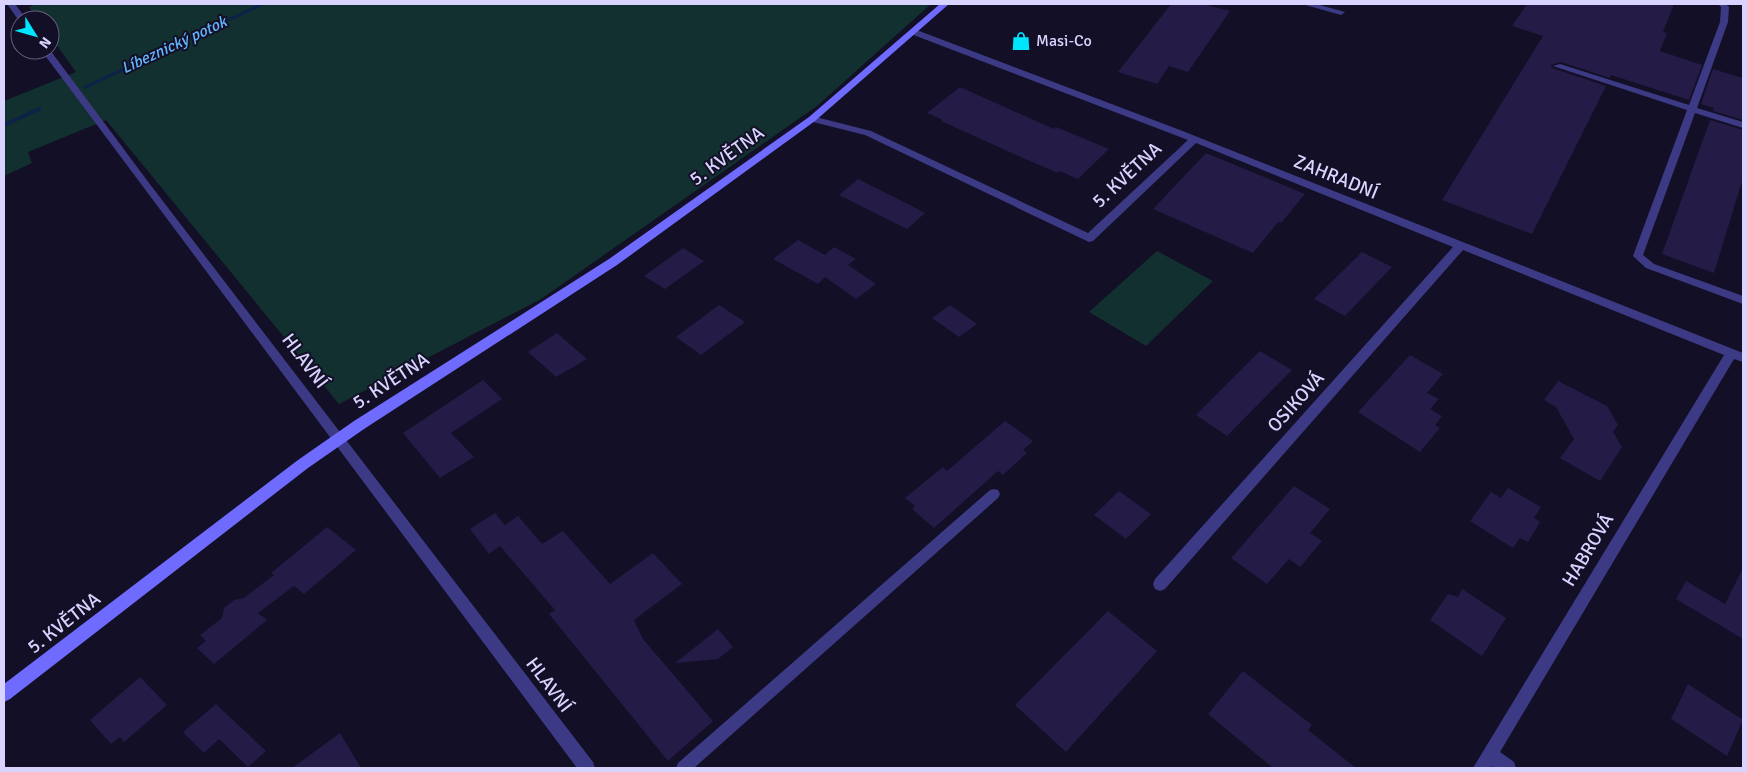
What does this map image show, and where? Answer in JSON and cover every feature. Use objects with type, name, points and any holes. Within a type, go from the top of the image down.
[{"type":"main road","name":"5. KVĚTNA","points":[[4,694],[338,439],[613,262],[812,119],[945,4]]},
{"type":"street","points":[[1306,4],[1341,12]]},
{"type":"street","name":"ZAHRADNÍ","points":[[914,32],[1194,139],[1737,356]]},
{"type":"street","name":"HLAVNÍ","points":[[52,60],[587,768]]},
{"type":"street","name":"5. KVĚTNA","points":[[812,119],[868,133],[1089,238],[1194,139]]},
{"type":"street","name":"OSIKOVÁ","points":[[1160,584],[1461,245]]},
{"type":"street","name":"HABROVÁ","points":[[1486,761],[1737,356]]},
{"type":"street","points":[[1486,761],[1508,768]]},
{"type":"lane","points":[[1722,4],[1724,7],[1724,22],[1638,256],[1650,266],[1743,300]]},
{"type":"lane","points":[[1557,66],[1743,125]]},
{"type":"lane","points":[[683,768],[994,494]]},
{"type":"green space","points":[[36,4],[931,4],[817,106],[541,299],[339,404],[106,120],[28,152],[32,163],[4,176],[4,101],[76,72],[60,50],[60,10],[31,10],[29,7]]},
{"type":"green space","points":[[1157,251],[1213,281],[1146,346],[1089,312]]},
{"type":"building","points":[[1171,4],[1203,4],[1230,11],[1188,72],[1169,66],[1157,84],[1118,72]]},
{"type":"building","points":[[1527,4],[1674,4],[1663,32],[1667,33],[1660,51],[1702,65],[1689,100],[1611,75],[1610,78],[1561,62],[1551,65],[1552,68],[1606,86],[1532,234],[1442,200],[1543,36],[1512,26]]},
{"type":"building","points":[[1713,69],[1743,78],[1743,120],[1713,111],[1714,108],[1701,104]]},
{"type":"building","points":[[960,87],[1054,129],[1056,127],[1109,149],[1078,179],[1060,171],[1058,173],[1023,158],[927,113]]},
{"type":"building","points":[[1710,120],[1743,130],[1743,178],[1714,273],[1662,254]]},
{"type":"building","points":[[1206,153],[1305,194],[1281,223],[1278,222],[1253,253],[1153,209]]},
{"type":"building","points":[[858,179],[925,213],[907,229],[839,195]]},
{"type":"building","points":[[798,240],[825,255],[834,247],[856,259],[848,265],[876,284],[856,299],[825,277],[818,284],[773,259]]},
{"type":"building","points":[[683,248],[704,261],[665,289],[644,276]]},
{"type":"building","points":[[1362,252],[1392,267],[1345,316],[1314,299]]},
{"type":"building","points":[[719,305],[745,322],[701,355],[676,337]]},
{"type":"building","points":[[950,305],[977,324],[959,337],[932,318]]},
{"type":"building","points":[[557,333],[587,359],[556,377],[528,352]]},
{"type":"building","points":[[1260,351],[1292,370],[1227,436],[1196,415]]},
{"type":"building","points":[[1410,355],[1443,374],[1427,393],[1439,399],[1430,409],[1442,416],[1435,425],[1440,428],[1420,452],[1358,412]]},
{"type":"building","points":[[483,380],[502,399],[451,433],[474,457],[440,478],[403,433]]},
{"type":"building","points":[[1558,381],[1607,406],[1618,425],[1613,432],[1622,447],[1600,481],[1560,458],[1574,439],[1556,407],[1544,400]]},
{"type":"building","points":[[1005,421],[1033,441],[1023,450],[1027,453],[1003,475],[998,471],[934,528],[912,509],[915,506],[905,498],[943,467],[947,471]]},
{"type":"building","points":[[1294,486],[1330,509],[1310,533],[1322,541],[1300,567],[1289,559],[1267,584],[1231,558]]},
{"type":"building","points":[[1508,488],[1541,507],[1534,518],[1540,522],[1528,542],[1520,538],[1513,548],[1470,521],[1491,492],[1501,498]]},
{"type":"building","points":[[1119,491],[1151,514],[1126,539],[1094,515]]},
{"type":"building","points":[[495,513],[505,525],[518,516],[542,544],[563,531],[610,584],[653,553],[682,584],[634,620],[643,639],[713,721],[668,761],[549,614],[555,610],[500,546],[489,554],[470,529]]},
{"type":"building","points":[[327,527],[356,550],[304,594],[294,586],[258,613],[267,620],[214,664],[197,648],[206,641],[200,635],[222,618],[224,608],[234,600],[244,598],[274,575],[271,573]]},
{"type":"building","points":[[1743,568],[1743,639],[1676,599],[1686,581],[1725,604]]},
{"type":"building","points":[[1462,589],[1506,618],[1482,656],[1430,620],[1448,594],[1458,597]]},
{"type":"building","points":[[1108,611],[1157,651],[1066,752],[1015,705]]},
{"type":"building","points":[[718,629],[733,647],[718,659],[675,663]]},
{"type":"building","points":[[1243,671],[1312,725],[1308,730],[1356,768],[1273,768],[1208,714]]},
{"type":"building","points":[[140,677],[167,705],[124,742],[120,737],[111,744],[90,720]]},
{"type":"building","points":[[1688,684],[1743,720],[1727,756],[1671,719]]},
{"type":"building","points":[[216,704],[266,751],[248,767],[219,739],[204,753],[183,732]]},
{"type":"building","points":[[340,733],[361,768],[292,768]]},
{"type":"waterway","name":"Líbeznický potok","points":[[85,87],[263,4]]},
{"type":"waterway","name":"Líbeznický potok","points":[[4,125],[39,109]]},
{"type":"place","name":"Masi-Co","points":[[1021,41]]}]
